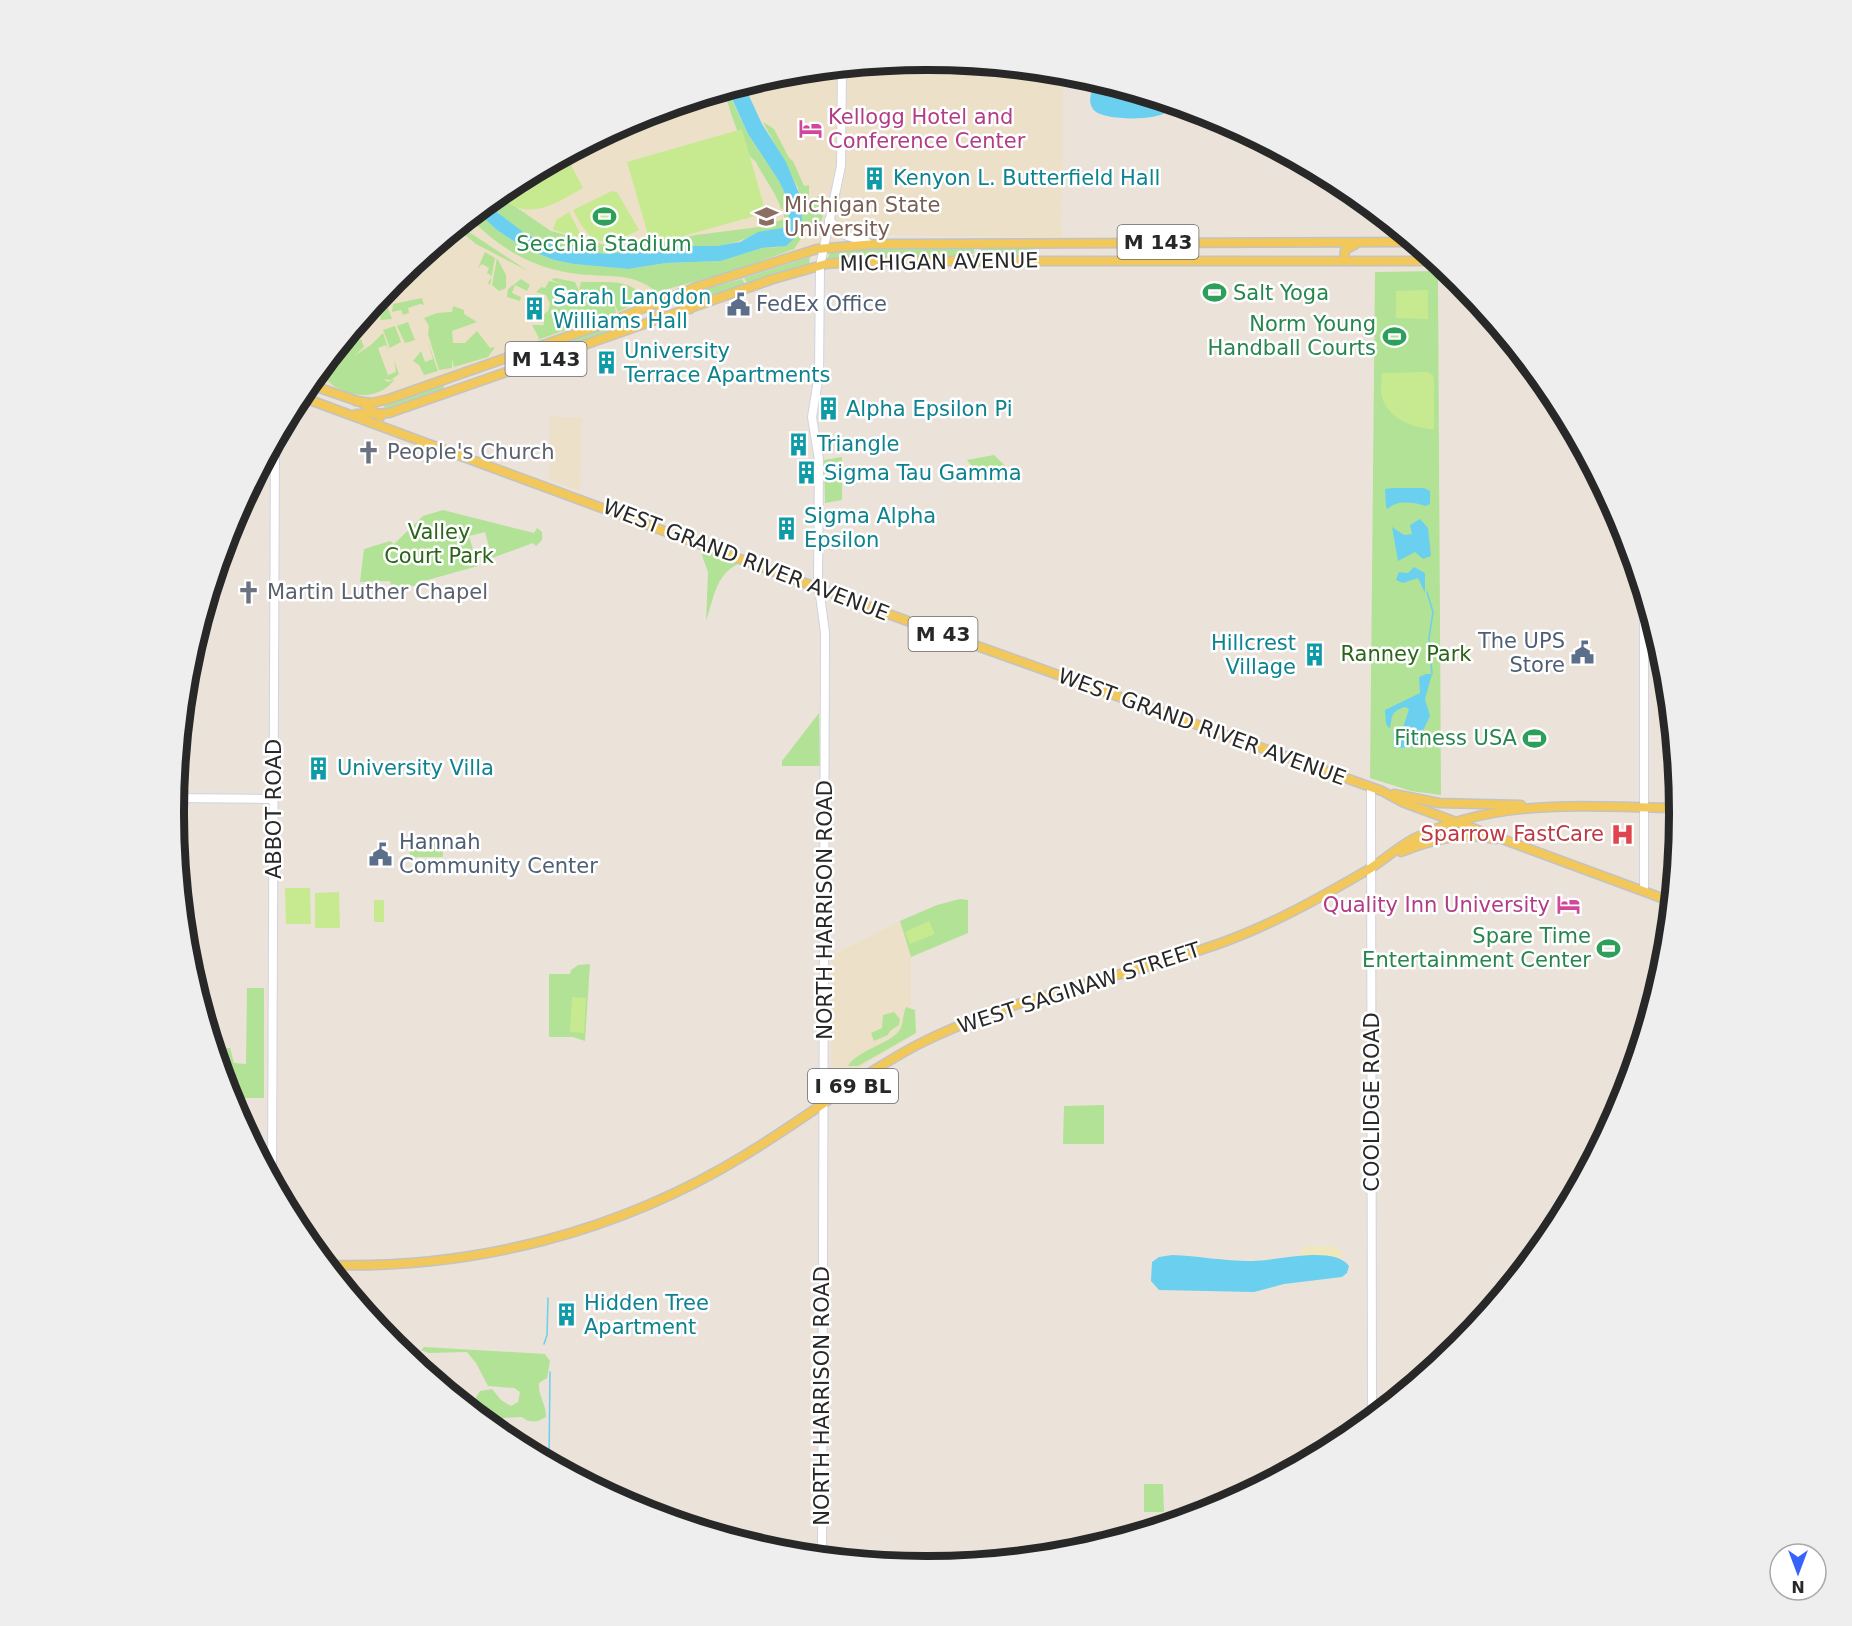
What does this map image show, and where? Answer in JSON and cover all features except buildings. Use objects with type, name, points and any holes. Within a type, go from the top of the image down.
[{"type":"main road","points":[[1301,261],[1312,252],[1309,242]]},
{"type":"main road","points":[[1344,261],[1347,249],[1364,242]]},
{"type":"main road","name":"MICHIGAN AVENUE","points":[[356,401],[385,401],[627,316],[696,287],[822,248],[876,244],[976,243],[1401,242]]},
{"type":"main road","points":[[958,261],[977,256],[979,249],[976,243]]},
{"type":"main road","points":[[1047,261],[1045,249],[1055,243]]},
{"type":"main road","points":[[1415,261],[1421,260]]},
{"type":"main road","name":"MICHIGAN AVENUE","points":[[346,413],[377,415],[773,279],[820,266],[855,261],[1301,261]]},
{"type":"main road","name":"M 143","points":[[1301,261],[1422,261]]},
{"type":"main road","points":[[690,309],[688,297],[696,287]]},
{"type":"main road","points":[[648,323],[661,313],[659,301]]},
{"type":"main road","points":[[465,386],[462,379],[467,373]]},
{"type":"main road","name":"WEST GRAND RIVER AVENUE","points":[[318,388],[356,401],[405,434]]},
{"type":"main road","name":"WEST GRAND RIVER AVENUE","points":[[309,400],[819,588],[1382,791],[1402,802],[1460,821]]},
{"type":"main road","name":"M 43","points":[[1382,791],[1439,803],[1546,807]]},
{"type":"main road","name":"I 69 BL","points":[[1460,821],[1488,813],[1546,807],[1669,808]]},
{"type":"main road","name":"WEST SAGINAW STREET","points":[[337,1265],[391,1265],[454,1259],[533,1244],[600,1224],[657,1202],[713,1174],[910,1049],[948,1029],[1004,1007],[1130,972],[1234,939],[1310,903],[1387,858],[1410,840],[1460,821]]},
{"type":"main road","name":"M 43","points":[[1460,821],[1524,846]]},
{"type":"main road","name":"I 69 BL","points":[[1387,858],[1429,841],[1455,836],[1482,837],[1524,846],[1663,898]]},
{"type":"street","name":"NORTH HARRISON ROAD","points":[[822,1548],[825,633],[819,588],[819,459],[812,417],[819,374],[822,248],[841,166],[842,76]]},
{"type":"street","points":[[829,220],[849,238],[876,244]]},
{"type":"street","name":"ABBOT ROAD","points":[[272,1164],[275,457]]},
{"type":"street","points":[[1644,625],[1644,891]]},
{"type":"street","name":"COOLIDGE ROAD","points":[[1371,788],[1372,1406]]},
{"type":"street","points":[[184,798],[274,799]]},
{"type":"shaded area","name":"Michigan State University","points":[[926,70],[975,72],[1063,84],[1062,237],[873,235],[844,239],[676,288],[605,321],[379,399],[362,398],[320,385],[368,323],[436,255],[513,196],[598,147],[642,127],[687,110],[781,85],[877,72]]},
{"type":"shaded area","points":[[550,416],[582,418],[580,491],[550,480]]},
{"type":"shaded area","points":[[900,921],[911,957],[911,1037],[857,1069],[831,1067],[831,956]]},
{"type":"green space","points":[[730,97],[748,134],[779,181],[786,196],[789,218],[782,228],[716,246],[675,246],[625,254],[584,252],[548,244],[530,237],[515,228],[496,208],[506,201],[551,231],[613,247],[651,245],[696,235],[759,227],[784,219],[784,210],[781,209],[756,162],[748,154],[732,118],[727,98]]},
{"type":"green space","points":[[763,122],[774,129],[789,158],[793,161],[804,186],[809,185],[809,205],[815,197],[825,196],[818,209],[823,216],[820,225],[810,234],[808,228],[794,249],[736,270],[657,292],[629,278],[578,274],[547,268],[506,248],[475,223],[485,216],[497,230],[524,248],[554,260],[574,264],[628,269],[666,263],[721,261],[762,248],[780,247],[803,213],[798,188]]},
{"type":"green space","points":[[742,129],[766,213],[651,245],[627,162]]},
{"type":"green space","points":[[571,162],[583,188],[551,205],[540,208],[530,210],[506,201],[513,196]]},
{"type":"green space","name":"Secchia Stadium","points":[[612,191],[617,192],[639,230],[617,240],[600,241],[586,232],[573,210]]},
{"type":"green space","points":[[569,212],[581,235],[579,237],[553,230],[556,220]]},
{"type":"green space","points":[[469,232],[528,271],[476,244],[465,235]]},
{"type":"green space","points":[[1035,245],[1036,258],[979,258],[982,246]]},
{"type":"green space","points":[[974,246],[974,253],[968,256],[904,256],[827,261],[830,251],[849,247]]},
{"type":"green space","points":[[485,252],[495,258],[492,276],[487,273],[489,268],[482,264],[478,268]]},
{"type":"green space","points":[[810,257],[809,264],[748,285],[744,278]]},
{"type":"green space","points":[[497,258],[506,275],[506,288],[499,291],[492,285]]},
{"type":"green space","name":"Ranney Park","points":[[1433,271],[1438,279],[1441,795],[1411,791],[1370,778],[1375,272]]},
{"type":"green space","points":[[555,278],[575,282],[579,291],[581,282],[624,284],[638,291],[642,298],[628,293],[638,297],[639,302],[618,312],[614,302],[616,313],[575,328],[572,324],[569,329],[537,340],[539,338],[532,325],[544,325],[542,316],[548,311],[550,304],[546,295],[536,292],[541,287],[545,288],[549,281],[563,284],[551,280]]},
{"type":"green space","points":[[521,279],[530,285],[527,291],[515,285],[512,293],[521,297],[520,301],[507,297],[508,289]]},
{"type":"green space","points":[[742,279],[746,285],[695,302],[692,300],[696,292]]},
{"type":"green space","points":[[1428,290],[1428,319],[1396,318],[1396,291]]},
{"type":"green space","points":[[422,298],[424,305],[408,308],[409,313],[403,315],[401,310],[392,312],[393,304]]},
{"type":"green space","points":[[387,306],[392,319],[380,320],[381,316],[377,314]]},
{"type":"green space","points":[[453,306],[464,310],[464,314],[477,322],[452,331],[453,343],[465,343],[477,331],[490,348],[495,347],[488,357],[454,367],[452,359],[452,368],[439,370],[428,334],[429,326],[424,318],[437,313],[452,312]]},
{"type":"green space","points":[[408,322],[415,340],[405,343],[397,326]]},
{"type":"green space","points":[[612,324],[613,326],[620,324],[621,327],[517,365],[515,361]]},
{"type":"green space","points":[[395,326],[401,342],[390,348],[383,330]]},
{"type":"green space","points":[[383,333],[389,351],[386,345],[378,348],[388,375],[396,372],[394,361],[399,374],[391,380],[383,379],[388,382],[395,379],[389,386],[375,393],[359,395],[334,386],[325,378],[353,341],[361,339],[364,347],[354,356],[371,345]]},
{"type":"green space","points":[[428,342],[438,371],[424,375],[419,365],[413,361],[421,351],[425,362],[433,359]]},
{"type":"green space","points":[[1427,372],[1433,375],[1434,380],[1434,429],[1411,425],[1396,417],[1385,405],[1381,394],[1382,373]]},
{"type":"green space","points":[[443,384],[445,391],[387,411],[383,405]]},
{"type":"green space","points":[[994,455],[1017,477],[983,481],[967,460]]},
{"type":"green space","points":[[842,457],[842,500],[825,503],[824,460]]},
{"type":"green space","name":"Valley Court Park","points":[[443,510],[534,533],[537,528],[542,532],[542,540],[536,546],[533,543],[492,558],[485,532],[469,536],[478,566],[424,581],[423,586],[391,586],[390,581],[360,582],[364,549],[390,541],[394,544],[423,516]]},
{"type":"green space","points":[[700,550],[738,564],[724,574],[720,581],[706,621],[708,572]]},
{"type":"green space","points":[[819,713],[820,766],[782,766],[782,761]]},
{"type":"green space","points":[[407,843],[443,843],[443,857],[411,857]]},
{"type":"green space","points":[[285,888],[310,888],[311,924],[286,924]]},
{"type":"green space","points":[[339,892],[340,928],[315,928],[315,893]]},
{"type":"green space","points":[[960,899],[968,900],[968,933],[911,957],[900,921],[937,905]]},
{"type":"green space","points":[[374,900],[384,900],[384,922],[374,922]]},
{"type":"green space","points":[[929,921],[935,934],[910,944],[905,932]]},
{"type":"green space","points":[[590,964],[585,1041],[573,1037],[549,1037],[549,974],[570,974],[571,970],[578,965]]},
{"type":"green space","points":[[247,988],[264,988],[264,1098],[240,1098],[222,1048],[230,1048],[234,1063],[246,1064]]},
{"type":"green space","points":[[572,997],[586,998],[584,1033],[570,1032]]},
{"type":"green space","points":[[906,1007],[915,1010],[916,1033],[858,1066],[848,1066],[858,1056],[891,1038],[899,1031]]},
{"type":"green space","points":[[894,1012],[900,1019],[899,1025],[888,1035],[874,1041],[871,1033],[882,1028],[883,1015]]},
{"type":"green space","points":[[1104,1105],[1104,1144],[1063,1144],[1064,1106]]},
{"type":"green space","points":[[424,1347],[545,1354],[550,1361],[547,1378],[539,1383],[539,1388],[546,1417],[534,1422],[522,1417],[497,1418],[473,1401],[480,1391],[492,1389],[501,1400],[511,1406],[518,1402],[520,1392],[514,1388],[488,1386],[476,1363],[467,1352],[429,1353],[421,1350]]},
{"type":"green space","points":[[1144,1484],[1163,1484],[1164,1512],[1144,1512]]},
{"type":"sand","points":[[1334,1246],[1342,1252],[1340,1259],[1302,1256],[1301,1251],[1305,1247]]},
{"type":"water","points":[[1092,90],[1166,111],[1161,115],[1152,117],[1106,116],[1093,109],[1090,103]]},
{"type":"water","points":[[748,93],[762,124],[786,162],[801,198],[802,223],[798,235],[786,246],[762,248],[721,261],[666,263],[628,269],[574,264],[554,260],[524,248],[497,230],[483,217],[496,208],[498,213],[527,235],[559,247],[606,254],[675,246],[716,246],[740,242],[758,232],[782,228],[789,218],[786,196],[779,181],[748,134],[731,97]]},
{"type":"water","points":[[1424,488],[1430,491],[1430,504],[1426,506],[1401,503],[1388,509],[1385,489]]},
{"type":"water","points":[[1420,519],[1428,528],[1431,556],[1423,559],[1415,552],[1398,561],[1392,527],[1404,535],[1412,534],[1410,525]]},
{"type":"water","points":[[1414,567],[1425,573],[1425,593],[1418,578],[1403,583],[1396,580],[1399,572],[1408,573]]},
{"type":"water","points":[[1432,674],[1425,699],[1430,716],[1415,747],[1394,748],[1393,733],[1402,731],[1409,709],[1405,707],[1394,713],[1390,729],[1386,724],[1385,710],[1420,693],[1419,677]]},
{"type":"water","points":[[1172,1255],[1260,1261],[1317,1255],[1330,1256],[1349,1266],[1347,1273],[1342,1277],[1284,1284],[1254,1292],[1159,1290],[1151,1281],[1152,1262],[1159,1257]]},
{"type":"waterway","points":[[1427,592],[1433,612],[1429,638],[1432,674]]},
{"type":"waterway","points":[[544,1344],[547,1335],[548,1298]]},
{"type":"waterway","points":[[549,1452],[550,1372]]},
{"type":"place","name":"Kellogg Hotel and Conference Center","points":[[810,129]]},
{"type":"place","name":"Kenyon L. Butterfield Hall","points":[[875,178]]},
{"type":"place","name":"Secchia Stadium","points":[[604,216]]},
{"type":"place","name":"Michigan State University","points":[[766,217]]},
{"type":"place","name":"Salt Yoga","points":[[1215,293]]},
{"type":"place","name":"FedEx Office","points":[[738,304]]},
{"type":"place","name":"Sarah Langdon Williams Hall","points":[[535,309]]},
{"type":"place","name":"Norm Young Handball Courts","points":[[1394,336]]},
{"type":"place","name":"University Terrace Apartments","points":[[606,363]]},
{"type":"place","name":"Alpha Epsilon Pi","points":[[828,409]]},
{"type":"place","name":"Triangle","points":[[799,444]]},
{"type":"place","name":"People's Church","points":[[369,452]]},
{"type":"place","name":"Sigma Tau Gamma","points":[[806,473]]},
{"type":"place","name":"Sigma Alpha Epsilon","points":[[786,528]]},
{"type":"place","name":"Martin Luther Chapel","points":[[249,592]]},
{"type":"place","name":"The UPS Store","points":[[1583,653]]},
{"type":"place","name":"Hillcrest Village","points":[[1314,655]]},
{"type":"place","name":"Fitness USA","points":[[1535,738]]},
{"type":"place","name":"University Villa","points":[[319,768]]},
{"type":"place","name":"Sparrow FastCare","points":[[1622,834]]},
{"type":"place","name":"Hannah Community Center","points":[[381,854]]},
{"type":"place","name":"Quality Inn University","points":[[1568,905]]},
{"type":"place","name":"Spare Time Entertainment Center","points":[[1609,948]]},
{"type":"place","name":"Hidden Tree Apartment","points":[[566,1315]]}]
